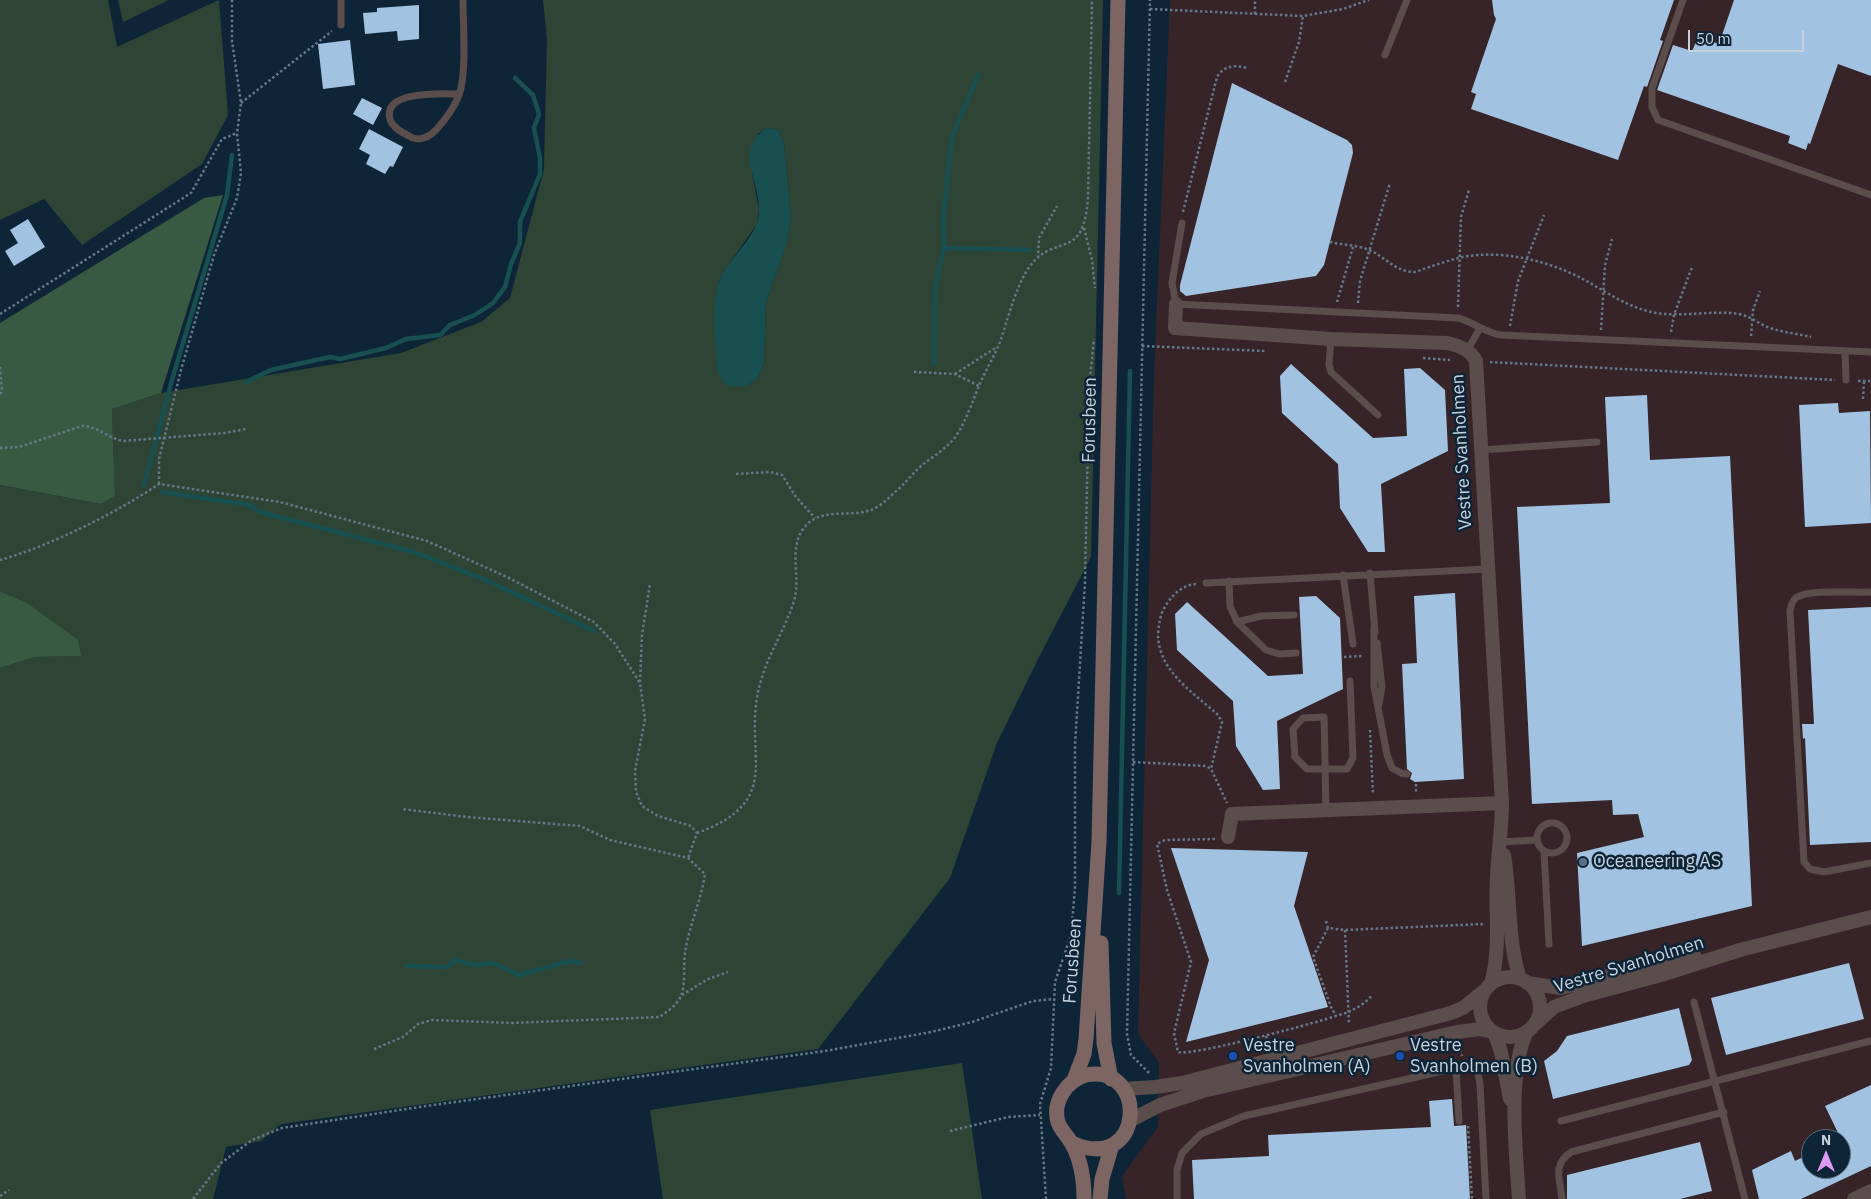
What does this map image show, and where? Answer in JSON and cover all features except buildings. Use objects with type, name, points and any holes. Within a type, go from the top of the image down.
[{"type":"main road","name":"Forusbeen","points":[[1074,1080],[1084,1054],[1086,1038],[1099,842],[1118,0]]},
{"type":"main road","name":"Forusbeen","points":[[1099,842],[1104,1044],[1112,1079]]},
{"type":"main road","points":[[1099,1075],[1112,1079],[1124,1089],[1129,1098],[1131,1120],[1120,1139],[1112,1145],[1098,1149],[1085,1148],[1072,1143],[1063,1134],[1056,1115],[1059,1099],[1065,1088],[1074,1080],[1086,1076],[1099,1075]]},
{"type":"main road","points":[[1072,1143],[1083,1178],[1084,1199]]},
{"type":"main road","points":[[1100,1199],[1102,1179],[1112,1145]]},
{"type":"street","name":"Vestre Svanholmen","points":[[1176,304],[1175,328],[1447,343],[1468,351],[1476,361],[1502,803],[1501,842],[1497,876],[1498,953],[1488,988]]},
{"type":"street","points":[[1228,837],[1232,814],[1502,803]]},
{"type":"street","name":"Vestre Svanholmen","points":[[1501,842],[1507,875],[1513,951],[1523,981],[1560,988],[1657,963],[1740,950]]},
{"type":"street","name":"Vestre Svanholmen","points":[[1530,1028],[1554,1007],[1564,1002],[1740,950],[1871,917]]},
{"type":"street","points":[[1124,1089],[1155,1088],[1190,1081],[1404,1026],[1463,1008],[1488,988],[1510,977],[1523,981],[1538,998],[1539,1007],[1522,1042],[1517,1065],[1515,1127],[1519,1199]]},
{"type":"street","points":[[1488,988],[1480,1009],[1482,1018],[1493,1032],[1505,1067],[1515,1127]]},
{"type":"street","points":[[1131,1120],[1160,1105],[1203,1091],[1457,1032],[1480,1030],[1510,1037],[1530,1028]]},
{"type":"street","points":[[1854,1199],[1871,1191]]},
{"type":"lane","points":[[341,0],[341,25]]},
{"type":"lane","points":[[459,94],[425,94],[407,97],[393,105],[389,113],[390,121],[395,128],[415,139],[429,137],[446,120],[459,94],[463,0]]},
{"type":"lane","points":[[1386,55],[1407,0]]},
{"type":"lane","points":[[1683,0],[1652,88],[1652,107],[1658,120],[1871,195]]},
{"type":"lane","points":[[1182,223],[1172,283],[1176,304],[1458,318],[1494,334],[1871,352]]},
{"type":"lane","points":[[1468,351],[1480,328]]},
{"type":"lane","points":[[1331,338],[1329,365],[1331,372],[1378,415]]},
{"type":"lane","points":[[1845,352],[1846,380]]},
{"type":"lane","points":[[1481,450],[1597,442]]},
{"type":"lane","points":[[1206,582],[1488,569]]},
{"type":"lane","points":[[1370,574],[1374,628],[1382,685],[1378,707],[1389,762],[1396,771],[1407,774]]},
{"type":"lane","points":[[1342,575],[1353,644]]},
{"type":"lane","points":[[1229,581],[1230,606],[1237,622],[1266,650],[1279,654],[1296,653]]},
{"type":"lane","points":[[1871,592],[1808,594],[1796,598],[1792,602],[1790,611],[1804,862],[1810,869],[1824,872],[1871,863]]},
{"type":"lane","points":[[1237,622],[1262,616],[1294,614]]},
{"type":"lane","points":[[1326,809],[1325,769],[1324,716],[1303,718],[1293,729],[1295,757],[1307,769],[1325,769],[1347,769],[1354,758],[1350,681]]},
{"type":"lane","points":[[1544,851],[1553,854],[1562,850],[1567,843],[1567,834],[1562,826],[1554,823],[1545,824],[1538,831],[1537,840],[1544,851],[1549,944]]},
{"type":"lane","points":[[1501,842],[1537,840]]},
{"type":"lane","points":[[1694,1002],[1745,1199]]},
{"type":"lane","points":[[1561,1121],[1870,1041]]},
{"type":"lane","points":[[1177,1199],[1177,1170],[1182,1153],[1201,1134],[1244,1116],[1465,1066],[1477,1068],[1479,1076],[1486,1199]]},
{"type":"lane","points":[[1456,1068],[1459,1121]]},
{"type":"lane","points":[[1562,1199],[1558,1167],[1562,1159],[1572,1152],[1724,1112]]},
{"type":"path","points":[[159,484],[159,459],[181,370],[214,255],[236,198],[241,173],[237,133],[241,103],[232,41],[232,0]]},
{"type":"path","points":[[1092,0],[1088,198],[1084,228],[1092,260],[1095,295]]},
{"type":"path","points":[[1150,0],[1127,1034],[1131,1055],[1152,1076]]},
{"type":"path","points":[[1255,0],[1255,14]]},
{"type":"path","points":[[1150,10],[1303,16],[1343,10],[1369,0]]},
{"type":"path","points":[[1285,82],[1300,42],[1303,16]]},
{"type":"path","points":[[241,103],[268,84],[292,60],[341,25]]},
{"type":"path","points":[[1182,223],[1182,213],[1217,77],[1220,72],[1232,66],[1248,68]]},
{"type":"path","points":[[0,314],[191,193],[222,138],[237,133]]},
{"type":"path","points":[[1357,314],[1360,281],[1390,183]]},
{"type":"path","points":[[1458,318],[1461,216],[1469,190]]},
{"type":"path","points":[[1038,258],[1039,238],[1057,206]]},
{"type":"path","points":[[1509,335],[1514,298],[1526,259],[1544,215]]},
{"type":"path","points":[[697,833],[719,825],[735,815],[753,788],[756,768],[755,728],[759,686],[768,657],[789,614],[795,594],[796,546],[801,531],[815,518],[839,512],[858,513],[873,509],[896,492],[920,467],[952,441],[968,414],[998,346],[1025,275],[1038,258],[1068,244],[1084,228]]},
{"type":"path","points":[[1601,339],[1606,258],[1612,240]]},
{"type":"path","points":[[1330,242],[1369,250],[1398,269],[1408,272],[1415,272],[1459,258],[1497,255],[1526,259],[1576,276],[1604,292],[1645,310],[1674,315],[1725,313],[1752,318],[1763,325],[1815,338]]},
{"type":"path","points":[[1336,313],[1339,293],[1353,247]]},
{"type":"path","points":[[1670,343],[1674,315],[1692,267]]},
{"type":"path","points":[[1751,347],[1752,310],[1760,291]]},
{"type":"path","points":[[193,1199],[221,1163],[252,1140],[282,1128],[426,1106],[826,1051],[931,1032],[972,1022],[1033,1001],[1054,999],[1055,982],[1073,922],[1075,745],[1085,582],[1089,388],[1095,330]]},
{"type":"path","points":[[955,374],[998,346]]},
{"type":"path","points":[[1486,362],[1871,381]]},
{"type":"path","points":[[0,367],[2,390],[0,396]]},
{"type":"path","points":[[914,372],[955,374],[979,386]]},
{"type":"path","points":[[1863,399],[1864,381]]},
{"type":"path","points":[[0,448],[20,447],[82,426],[92,426],[111,438],[123,441],[246,429]]},
{"type":"path","points":[[736,474],[770,472],[782,475],[796,497],[815,518]]},
{"type":"path","points":[[0,560],[30,552],[138,498],[159,484],[280,502],[427,541],[507,577],[594,622],[616,644],[640,684]]},
{"type":"path","points":[[1206,582],[1191,584],[1180,589],[1170,598],[1161,612],[1158,644],[1161,657],[1171,672],[1218,715],[1222,722],[1211,769],[1232,814]]},
{"type":"path","points":[[650,584],[642,635],[640,684],[645,719],[635,771],[636,792],[642,806],[658,816],[691,826],[697,833]]},
{"type":"path","points":[[1133,762],[1198,765],[1211,769]]},
{"type":"path","points":[[402,809],[466,818],[580,826],[610,840],[688,858],[705,874],[702,892],[692,918],[685,953],[681,995]]},
{"type":"path","points":[[688,858],[697,833]]},
{"type":"path","points":[[1228,837],[1206,841],[1166,840],[1157,844],[1168,890],[1191,962],[1180,1003],[1174,1041],[1178,1052],[1182,1054],[1266,1036],[1336,1016],[1349,1012],[1368,1001],[1372,995]]},
{"type":"path","points":[[1326,922],[1328,928],[1313,957],[1330,1007],[1336,1016]]},
{"type":"path","points":[[1328,928],[1345,930],[1490,924]]},
{"type":"path","points":[[1345,930],[1350,1030]]},
{"type":"path","points":[[374,1049],[402,1037],[418,1024],[432,1020],[512,1023],[659,1018],[670,1009],[681,995],[708,979],[728,972]]},
{"type":"path","points":[[1266,1036],[1268,1044]]},
{"type":"path","points":[[1458,1041],[1462,1056]]},
{"type":"path","points":[[950,1131],[1008,1117],[1056,1115]]},
{"type":"path","points":[[1468,1122],[1472,1199]]},
{"type":"path","points":[[0,1196],[9,1190]]},
{"type":"shaded area","points":[[0,0],[108,0],[117,47],[219,0],[228,115],[202,164],[82,245],[44,199],[0,220]]},
{"type":"shaded area","points":[[118,0],[169,0],[123,22]]},
{"type":"shaded area","points":[[543,0],[1103,0],[1091,557],[997,743],[950,878],[818,1049],[281,1124],[261,1141],[226,1147],[213,1199],[0,1199],[0,668],[35,657],[80,656],[27,603],[0,591],[0,485],[101,504],[115,496],[112,409],[161,393],[401,353],[481,322],[510,298],[544,169],[547,39]],"holes":[[[767,128],[778,130],[784,143],[791,217],[787,241],[766,302],[764,362],[759,376],[747,386],[718,284],[724,271],[757,224],[759,209],[752,174],[758,134]]]},
{"type":"shaded area","points":[[1170,0],[1871,0],[1871,1199],[1126,1199],[1122,1176],[1158,1127],[1159,1063],[1138,1034],[1154,374]]},
{"type":"shaded area","points":[[767,128],[778,130],[784,143],[791,217],[787,242],[766,302],[764,362],[759,376],[747,386],[731,386],[725,383],[717,369],[714,318],[716,292],[724,271],[747,241],[757,223],[759,211],[758,198],[750,160],[751,148],[756,138]]},
{"type":"shaded area","points":[[223,195],[161,393],[112,409],[115,496],[101,504],[0,485],[0,323],[204,198]]},
{"type":"shaded area","points":[[0,591],[27,603],[78,640],[81,656],[35,657],[0,668]]},
{"type":"shaded area","points":[[962,1063],[982,1199],[663,1199],[650,1110]]},
{"type":"waterway","points":[[934,364],[935,287],[944,248],[943,221],[952,137],[978,75]]},
{"type":"waterway","points":[[246,382],[271,370],[330,357],[340,359],[386,348],[406,339],[440,335],[450,325],[475,315],[493,303],[505,287],[511,264],[520,243],[520,222],[540,174],[540,158],[534,128],[539,114],[533,95],[515,78]]},
{"type":"waterway","points":[[144,485],[172,380],[227,195],[232,155]]},
{"type":"waterway","points":[[944,248],[1030,250]]},
{"type":"waterway","points":[[1119,893],[1130,371]]},
{"type":"waterway","points":[[162,492],[250,505],[260,512],[414,552],[486,580],[594,631]]},
{"type":"waterway","points":[[407,966],[447,967],[455,960],[476,965],[493,963],[519,975],[570,961],[581,963]]},
{"type":"place","name":"Oceaneering AS","points":[[1583,862]]},
{"type":"place","name":"Vestre Svanholmen (A)","points":[[1233,1056]]},
{"type":"place","name":"Vestre Svanholmen (B)","points":[[1400,1056]]}]
